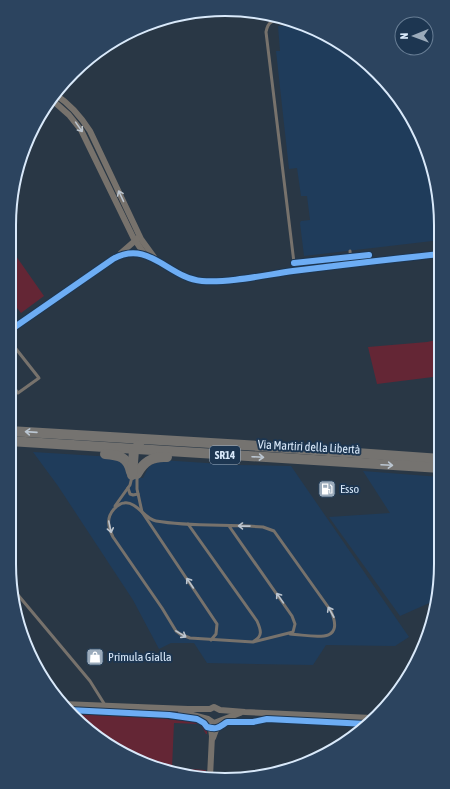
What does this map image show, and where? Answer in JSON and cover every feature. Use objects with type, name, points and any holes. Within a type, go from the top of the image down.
[{"type":"main road","name":"Via Martiri della Libertà","points":[[16,431],[434,459]]},
{"type":"main road","points":[[54,434],[61,438],[128,443],[136,448]]},
{"type":"main road","name":"Via Martiri della Libertà","points":[[16,441],[434,468]]},
{"type":"main road","points":[[40,443],[60,450],[119,455],[127,461],[135,475]]},
{"type":"main road","points":[[136,448],[144,444],[199,447],[240,445]]},
{"type":"main road","points":[[135,475],[136,448]]},
{"type":"main road","name":"Via Martiri della Libertà","points":[[293,449],[362,448],[434,452]]},
{"type":"main road","points":[[135,475],[144,464],[154,458],[204,459],[236,456]]},
{"type":"street","points":[[59,98],[73,109],[88,127],[97,143],[138,232],[148,250],[156,260]]},
{"type":"street","points":[[55,103],[69,115],[81,130],[135,241],[146,255]]},
{"type":"street","points":[[16,326],[118,256],[135,241],[138,232]]},
{"type":"street","points":[[118,256],[132,252],[146,255],[187,278],[203,281],[244,278],[434,255]]},
{"type":"street","points":[[70,704],[210,709],[214,707],[220,710],[245,712],[367,718]]},
{"type":"street","points":[[168,708],[209,720],[214,723],[231,715],[245,712]]},
{"type":"street","points":[[210,709],[208,712],[212,742],[210,773]]},
{"type":"street","points":[[212,742],[222,715],[220,710]]},
{"type":"lane","points":[[272,21],[266,32],[295,271]]},
{"type":"lane","points":[[350,251],[351,264]]},
{"type":"lane","points":[[16,349],[39,378],[18,393],[16,390]]},
{"type":"lane","points":[[112,511],[120,504],[127,503],[137,508],[154,521],[263,527],[274,531],[331,611],[336,627],[334,631],[331,634],[324,636],[290,634],[253,642],[190,638],[176,631],[109,530],[108,521],[112,511],[135,475]]},
{"type":"lane","points":[[135,475],[142,512],[215,621],[217,632],[211,640]]},
{"type":"lane","points":[[128,488],[130,494],[138,494]]},
{"type":"lane","points":[[188,524],[257,621],[260,627],[260,636],[253,642]]},
{"type":"lane","points":[[229,526],[292,616],[295,629],[290,634]]},
{"type":"lane","points":[[19,596],[90,681],[106,706]]},
{"type":"shaded area","points":[[278,26],[289,26],[305,32],[330,44],[352,59],[373,77],[391,98],[406,121],[418,145],[427,171],[434,211],[434,241],[304,256],[300,223],[301,221],[310,220],[307,196],[301,196],[297,168],[289,169],[276,51],[280,51]]},
{"type":"shaded area","points":[[16,256],[44,296],[21,313],[16,307]]},
{"type":"shaded area","points":[[434,340],[434,377],[377,384],[368,347]]},
{"type":"shaded area","points":[[33,452],[114,457],[122,462],[127,471],[127,477],[143,478],[151,465],[161,460],[236,465],[291,466],[409,637],[395,646],[326,645],[313,665],[207,663],[194,643],[171,643],[159,649],[133,600],[58,486]]},
{"type":"shaded area","points":[[363,471],[434,476],[434,578],[430,603],[400,616],[329,517],[390,513]]},
{"type":"shaded area","points":[[80,714],[164,718],[198,722],[203,726],[207,731],[207,734],[200,724],[174,723],[172,766],[145,757],[120,745],[98,730]]},
{"type":"shaded area","points":[[182,769],[206,770],[206,772]]},
{"type":"cycle path","points":[[16,326],[113,259],[126,254],[148,256],[179,273],[202,281],[235,280],[293,271],[434,255]]},
{"type":"cycle path","points":[[294,263],[369,255]]},
{"type":"cycle path","points":[[75,710],[169,715],[197,719],[204,723],[207,727],[214,728],[218,728],[227,722],[253,722],[267,719],[360,724]]},
{"type":"place","name":"Esso","points":[[327,489]]},
{"type":"place","name":"Primula Gialla","points":[[95,657]]}]
